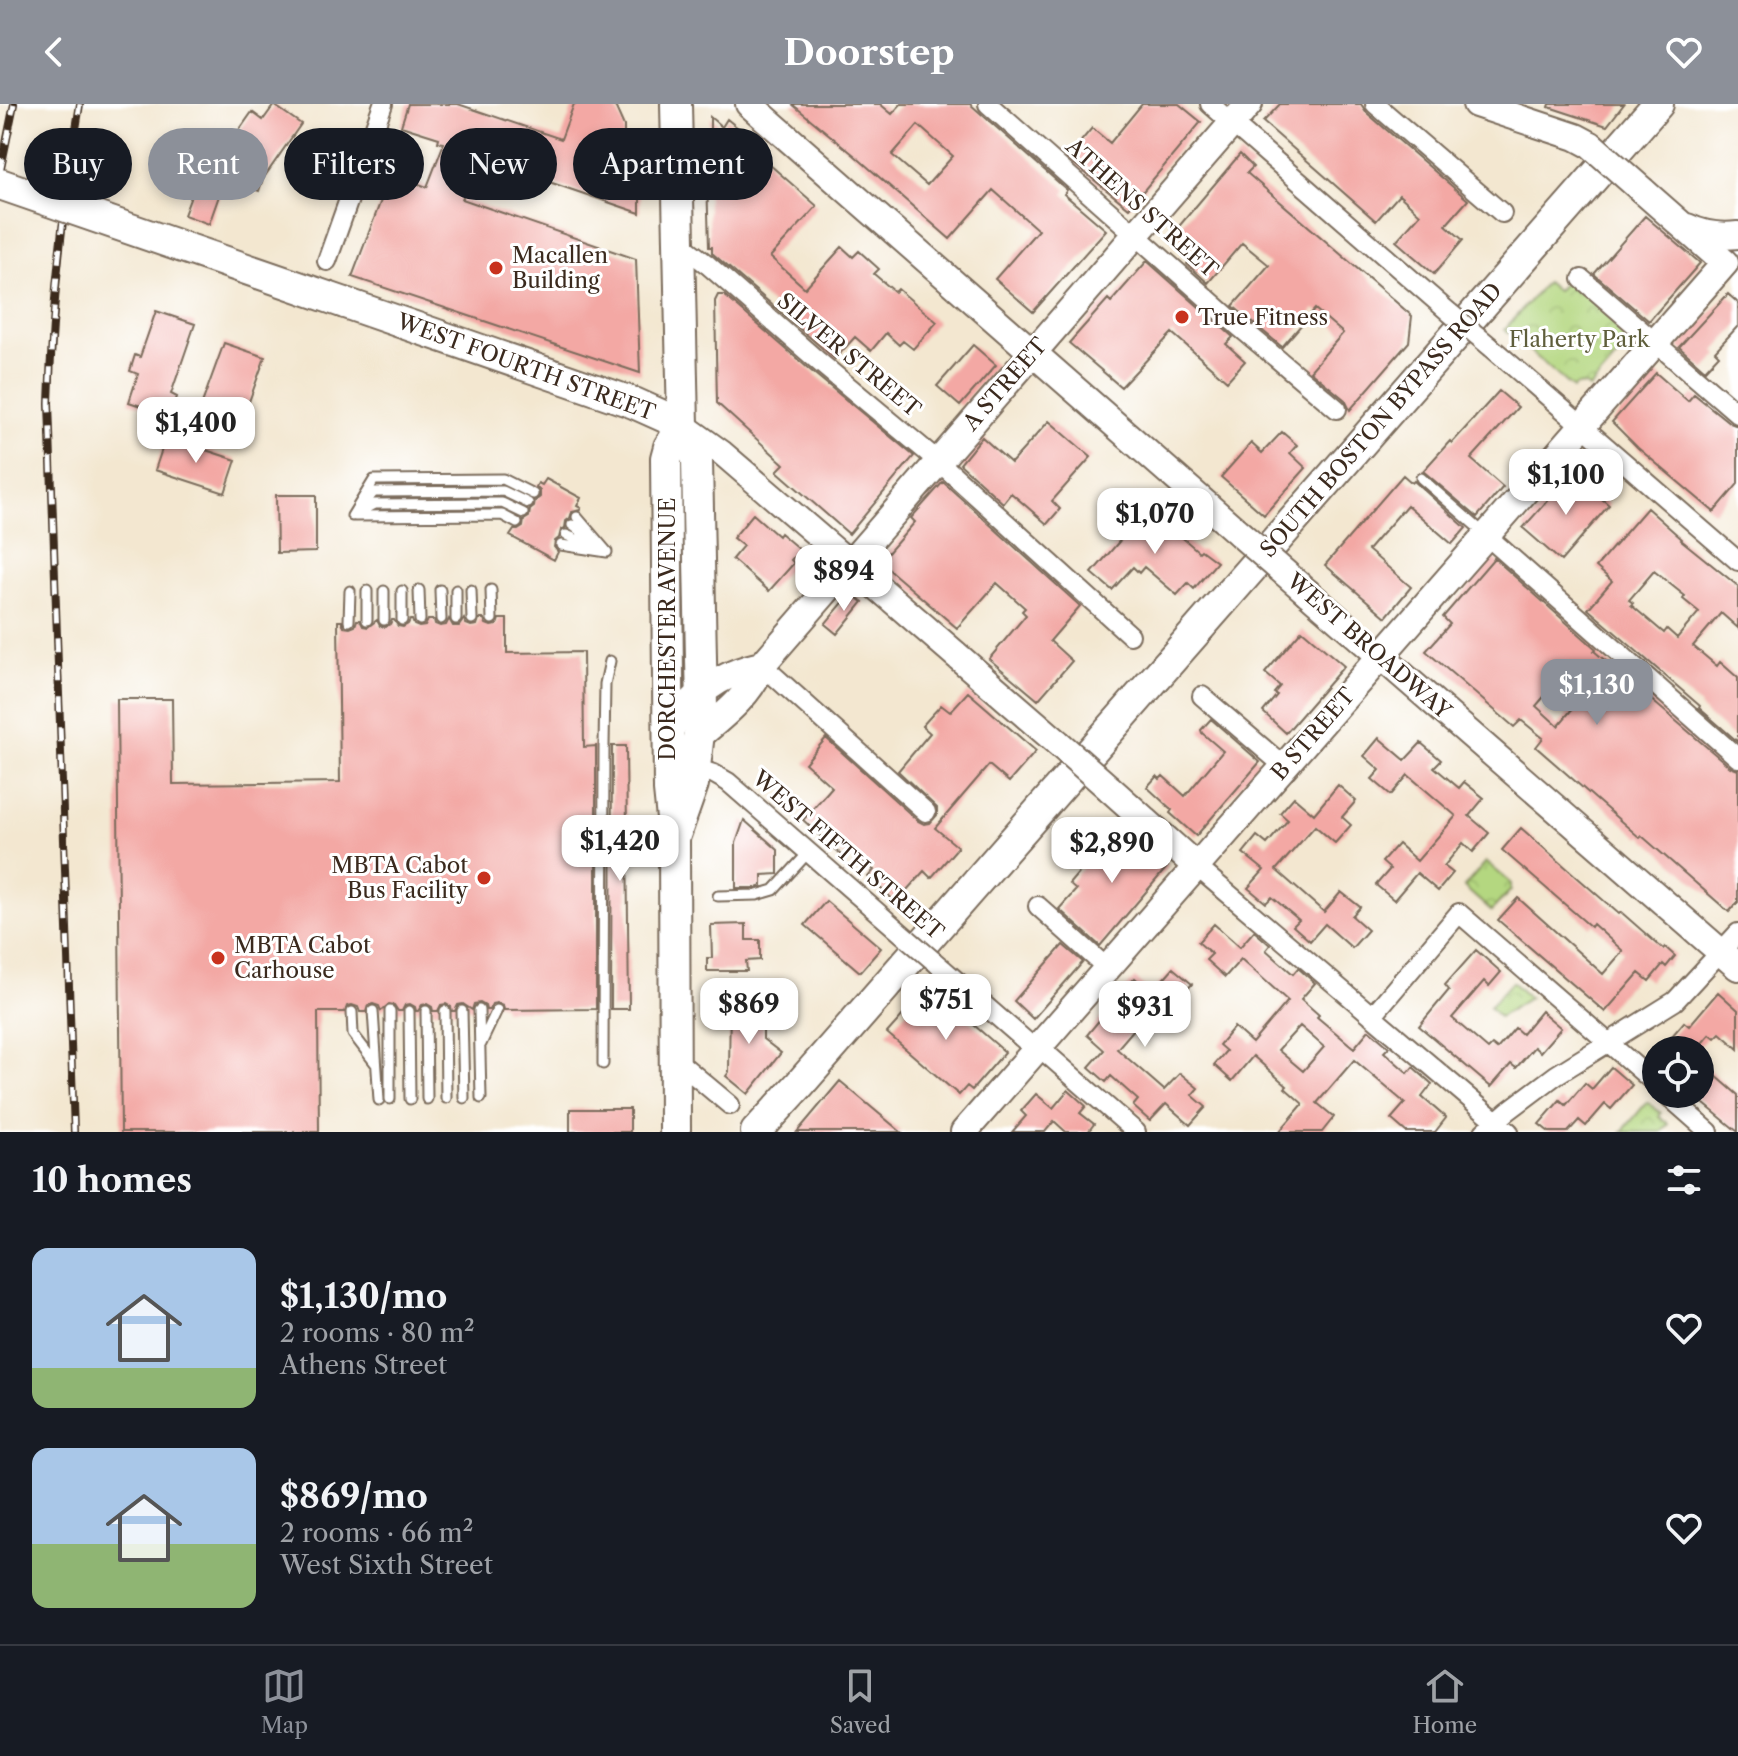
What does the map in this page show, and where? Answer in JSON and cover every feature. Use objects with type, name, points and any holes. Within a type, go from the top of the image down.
[{"type":"main road","name":"DORCHESTER AVENUE","points":[[674,838],[692,790],[702,692],[697,460],[683,425],[676,104]]},
{"type":"main road","name":"WEST BROADWAY","points":[[749,104],[1381,657],[1732,951]]},
{"type":"main road","points":[[1476,104],[1576,137],[1591,145],[1732,269]]},
{"type":"main road","name":"SOUTH BOSTON BYPASS ROAD","points":[[756,1132],[1658,104]]},
{"type":"main road","name":"A STREET","points":[[698,737],[732,709],[754,683],[762,665],[1241,114]]},
{"type":"main road","name":"WEST FOURTH STREET","points":[[0,184],[634,403],[683,425]]},
{"type":"main road","points":[[1671,216],[1697,231],[1716,236],[1738,235]]},
{"type":"main road","name":"B STREET","points":[[964,1132],[1582,427],[1656,344],[1732,269]]},
{"type":"main road","name":"DORCHESTER AVENUE","points":[[675,1132],[674,838],[669,790],[666,458],[683,425]]},
{"type":"main road","name":"WEST FOURTH STREET","points":[[850,563],[1197,867]]},
{"type":"main road","points":[[668,735],[681,713],[702,692],[730,674],[762,665]]},
{"type":"street","points":[[327,261],[383,104]]},
{"type":"street","name":"ATHENS STREET","points":[[988,104],[1236,324],[1337,409]]},
{"type":"street","points":[[1210,104],[1241,114],[1450,313],[1738,561]]},
{"type":"street","points":[[1375,104],[1502,213]]},
{"type":"street","name":"SILVER STREET","points":[[678,242],[938,461],[1130,635]]},
{"type":"street","points":[[1582,279],[1738,414]]},
{"type":"street","name":"WEST FOURTH STREET","points":[[683,425],[722,453],[850,563]]},
{"type":"street","points":[[1487,536],[1738,758]]},
{"type":"street","points":[[762,665],[926,812]]},
{"type":"street","points":[[1202,696],[1285,767]]},
{"type":"street","name":"WEST FIFTH STREET","points":[[695,768],[723,779],[1136,1132]]},
{"type":"street","points":[[1197,867],[1372,1016],[1497,1128],[1556,1075],[1675,1001],[1732,951]]},
{"type":"street","points":[[1038,906],[1108,969]]},
{"type":"street","points":[[1372,1016],[1459,913],[1642,1071]]},
{"type":"street","points":[[675,1059],[730,1105]]},
{"type":"street","points":[[1682,1108],[1709,1132]]},
{"type":"lane","points":[[1421,478],[1487,536]]},
{"type":"lane","points":[[352,516],[374,480],[503,479],[530,499]]},
{"type":"lane","points":[[352,516],[374,504],[502,503],[523,513]]},
{"type":"lane","points":[[352,516],[502,515],[517,523]]},
{"type":"lane","points":[[574,521],[607,552]]},
{"type":"lane","points":[[566,535],[607,552]]},
{"type":"lane","points":[[561,545],[607,552]]},
{"type":"lane","points":[[419,590],[420,620]]},
{"type":"lane","points":[[440,590],[441,619]]},
{"type":"lane","points":[[456,590],[456,619]]},
{"type":"lane","points":[[471,590],[472,619]]},
{"type":"lane","points":[[491,590],[492,619]]},
{"type":"lane","points":[[349,621],[350,591]]},
{"type":"lane","points":[[367,591],[367,620]]},
{"type":"lane","points":[[384,591],[384,620]]},
{"type":"lane","points":[[402,591],[402,620]]},
{"type":"lane","points":[[603,1064],[604,731],[605,684],[610,661]]},
{"type":"lane","points":[[718,896],[757,895],[774,890],[808,853]]},
{"type":"lane","points":[[479,1010],[481,1098]]},
{"type":"lane","points":[[480,1047],[497,1010]]},
{"type":"lane","points":[[373,1011],[379,1100]]},
{"type":"lane","points":[[390,1011],[390,1099]]},
{"type":"lane","points":[[409,1011],[410,1099]]},
{"type":"lane","points":[[426,1011],[427,1099]]},
{"type":"lane","points":[[445,1011],[446,1098]]},
{"type":"lane","points":[[462,1011],[464,1098]]},
{"type":"lane","points":[[352,1012],[353,1034],[376,1064]]},
{"type":"green space","name":"Flaherty Park","points":[[1569,277],[1632,331],[1623,342],[1627,346],[1589,389],[1585,385],[1573,389],[1505,329],[1546,282],[1557,291]]},
{"type":"green space","points":[[1486,862],[1511,883],[1511,890],[1491,911],[1464,887]]},
{"type":"green space","points":[[1512,982],[1529,998],[1499,1017],[1489,1007]]},
{"type":"green space","points":[[1642,1108],[1655,1108],[1668,1124],[1661,1132],[1622,1132]]},
{"type":"building","name":"Macallen Building","points":[[408,104],[458,104],[529,128],[440,128],[440,142],[439,138],[424,133],[424,128],[401,126]]},
{"type":"building","name":"Macallen Building","points":[[574,104],[612,104],[624,128],[573,128],[573,190],[557,185],[557,138],[561,139]]},
{"type":"building","points":[[792,104],[880,104],[892,114],[901,104],[970,104],[1067,190],[1064,194],[1106,230],[1033,312],[995,279],[1038,230],[993,190],[950,239]],"holes":[[[918,125],[953,156],[927,185],[892,155]]]},
{"type":"building","points":[[1142,104],[1179,104],[1201,122],[1129,208],[1067,158],[1092,128],[1110,143]]},
{"type":"building","points":[[1280,104],[1361,104],[1367,113],[1468,200],[1446,225],[1463,240],[1434,274],[1396,241],[1420,214],[1399,195],[1376,221],[1263,122]]},
{"type":"building","points":[[1550,104],[1624,104],[1607,126],[1549,107]]},
{"type":"building","points":[[274,105],[301,124],[298,128],[284,128],[284,149],[268,172],[268,128],[241,128],[252,112],[263,120]]},
{"type":"building","points":[[710,117],[722,127],[727,119],[738,128],[710,128]]},
{"type":"building","name":"Macallen Building","points":[[440,153],[440,200],[465,200],[636,259],[640,373],[352,277],[381,200],[424,200],[424,186],[427,187]]},
{"type":"building","points":[[1240,154],[1253,167],[1247,173],[1412,316],[1409,342],[1350,410],[1345,400],[1310,371],[1343,333],[1315,309],[1282,347],[1233,306],[1269,265],[1242,243],[1208,283],[1187,264],[1198,251],[1175,231]]},
{"type":"building","points":[[773,168],[817,206],[770,257],[805,288],[842,247],[853,257],[859,251],[879,269],[874,274],[895,292],[898,289],[937,322],[913,349],[903,341],[899,345],[886,333],[871,351],[855,337],[835,359],[712,253],[712,247],[709,247],[708,200],[773,200]]},
{"type":"building","points":[[190,200],[218,200],[209,224],[184,215]]},
{"type":"building","name":"Macallen Building","points":[[602,200],[640,200],[640,213]]},
{"type":"building","points":[[1645,216],[1700,263],[1649,321],[1594,274]]},
{"type":"building","points":[[1147,261],[1233,337],[1226,344],[1245,361],[1227,381],[1172,333],[1121,387],[1069,343]]},
{"type":"building","points":[[1728,294],[1738,303],[1738,326],[1715,351],[1719,355],[1705,370],[1679,347]]},
{"type":"building","points":[[718,295],[724,295],[914,456],[849,534],[777,471],[784,464],[717,403],[715,301]]},
{"type":"building","points":[[156,311],[195,324],[171,394],[177,397],[170,416],[129,402],[138,374],[130,371],[135,355],[140,357]]},
{"type":"building","points":[[224,343],[265,357],[241,424],[200,409]]},
{"type":"building","points":[[973,345],[996,365],[960,406],[937,386]]},
{"type":"building","points":[[1656,373],[1688,401],[1694,394],[1738,426],[1738,484],[1714,512],[1612,422]]},
{"type":"building","points":[[1499,391],[1518,407],[1471,459],[1503,487],[1477,517],[1423,471]]},
{"type":"building","points":[[1049,421],[1091,457],[1052,501],[1060,509],[1047,524],[1011,493],[1003,503],[960,464],[982,437],[1011,463]]},
{"type":"building","points":[[1282,432],[1297,445],[1290,453],[1306,468],[1264,515],[1221,477],[1251,443],[1262,453]]},
{"type":"building","points":[[166,437],[236,460],[225,493],[155,470]]},
{"type":"building","points":[[1572,473],[1609,505],[1561,561],[1523,528]]},
{"type":"building","points":[[1403,475],[1412,483],[1414,481],[1466,528],[1452,544],[1407,505],[1368,550],[1411,587],[1386,617],[1325,565]]},
{"type":"building","points":[[546,479],[581,498],[577,506],[580,510],[572,512],[555,541],[554,547],[558,552],[554,560],[510,536],[514,530],[523,527],[524,520],[540,497],[536,487]]},
{"type":"building","points":[[943,482],[1080,606],[1050,641],[1072,661],[1038,700],[989,659],[1026,615],[1022,611],[1025,608],[997,583],[957,628],[880,562],[915,522],[911,518]]},
{"type":"building","points":[[276,495],[316,495],[316,552],[277,553]]},
{"type":"building","points":[[1148,508],[1199,552],[1201,550],[1217,562],[1194,589],[1188,583],[1177,595],[1144,567],[1139,573],[1133,567],[1112,590],[1092,573]]},
{"type":"building","points":[[1647,508],[1738,586],[1738,628],[1721,613],[1693,646],[1717,666],[1720,662],[1738,678],[1738,742],[1588,609],[1612,581],[1596,567]],"holes":[[[1654,571],[1685,596],[1683,599],[1699,612],[1677,638],[1667,629],[1664,633],[1629,600]]]},
{"type":"building","points":[[753,514],[800,550],[791,560],[794,563],[769,591],[732,559],[743,546],[733,538]]},
{"type":"building","points":[[1494,558],[1596,649],[1594,651],[1730,767],[1738,770],[1738,902],[1729,912],[1536,747],[1543,738],[1521,720],[1514,727],[1426,651],[1450,624],[1443,617]],"holes":[[[1561,677],[1583,696],[1558,726],[1536,706]]]},
{"type":"building","points":[[851,593],[863,602],[837,634],[825,624]]},
{"type":"building","points":[[449,619],[453,626],[459,626],[464,619],[471,626],[484,619],[491,626],[497,625],[499,619],[507,619],[507,653],[583,652],[584,747],[596,746],[596,1009],[504,1010],[503,1005],[497,1003],[486,1010],[480,1003],[474,1004],[472,1010],[463,1004],[458,1005],[455,1011],[446,1004],[433,1011],[427,1004],[416,1011],[410,1004],[398,1011],[389,1004],[381,1011],[379,1006],[373,1004],[368,1005],[366,1012],[360,1012],[358,1007],[352,1005],[347,1006],[345,1012],[318,1012],[319,1132],[121,1132],[117,699],[172,699],[173,784],[340,782],[338,621],[350,628],[355,626],[357,620],[368,627],[377,620],[380,626],[385,627],[394,620],[403,627],[412,620],[419,627],[425,626],[428,620],[434,620],[440,626],[446,625]]},
{"type":"building","points":[[1302,630],[1344,666],[1286,733],[1263,712],[1277,695],[1274,693],[1280,686],[1265,673]]},
{"type":"building","points":[[968,692],[1036,751],[1009,782],[989,765],[935,828],[958,847],[931,878],[924,871],[896,902],[868,877],[874,870],[849,848],[843,856],[803,820],[832,787],[805,763],[826,738],[918,821],[930,823],[937,815],[937,808],[898,771],[930,733],[922,726],[941,705],[950,712]]},
{"type":"building","points":[[1211,719],[1260,762],[1196,836],[1147,787],[1157,776],[1160,779],[1163,776],[1185,796],[1223,751],[1202,733],[1201,730]]},
{"type":"building","points":[[1379,738],[1405,760],[1421,743],[1441,760],[1434,767],[1459,788],[1464,782],[1484,798],[1469,816],[1489,833],[1473,852],[1463,843],[1444,866],[1453,873],[1438,891],[1417,873],[1394,900],[1376,885],[1390,869],[1382,862],[1398,844],[1417,861],[1456,816],[1408,775],[1391,795],[1372,779],[1380,770],[1364,756]]},
{"type":"building","points":[[612,746],[626,746],[629,1009],[611,1009]]},
{"type":"building","points":[[1338,785],[1356,801],[1342,817],[1351,825],[1335,843],[1315,826],[1276,870],[1324,912],[1341,892],[1360,907],[1352,916],[1368,930],[1352,948],[1325,924],[1310,941],[1293,926],[1299,920],[1272,897],[1266,903],[1248,888],[1264,870],[1243,853],[1257,836],[1267,844],[1288,820],[1280,813],[1294,797],[1314,814]]},
{"type":"building","points":[[744,820],[778,850],[778,874],[762,875],[762,886],[756,888],[736,888],[736,843]]},
{"type":"building","points":[[1123,827],[1168,866],[1100,946],[1059,909],[1076,890],[1069,884],[1109,837],[1112,840]]},
{"type":"building","points":[[1521,828],[1619,914],[1621,912],[1675,956],[1666,967],[1663,964],[1649,981],[1639,973],[1605,1012],[1498,920],[1518,898],[1603,974],[1623,951],[1502,850]]},
{"type":"building","points":[[826,901],[881,948],[860,972],[805,925]]},
{"type":"building","points":[[746,924],[746,940],[760,940],[760,960],[746,961],[747,971],[707,971],[707,958],[712,958],[711,925]]},
{"type":"building","points":[[1214,924],[1240,947],[1254,931],[1270,945],[1266,950],[1293,974],[1298,968],[1315,983],[1301,999],[1319,1015],[1317,1017],[1354,1048],[1369,1030],[1389,1047],[1384,1052],[1408,1073],[1413,1067],[1432,1084],[1422,1097],[1446,1118],[1435,1132],[1406,1132],[1391,1119],[1405,1103],[1354,1060],[1317,1103],[1334,1117],[1322,1132],[1279,1132],[1303,1104],[1285,1088],[1287,1086],[1253,1056],[1232,1081],[1214,1065],[1226,1051],[1219,1045],[1234,1027],[1252,1043],[1288,1001],[1241,959],[1225,977],[1206,960],[1212,954],[1198,942]],"holes":[[[1300,1026],[1324,1047],[1303,1071],[1278,1050]]]},
{"type":"building","points":[[1063,945],[1083,962],[1033,1019],[1014,1001]]},
{"type":"building","points":[[1476,950],[1501,972],[1489,986],[1484,981],[1452,1018],[1488,1049],[1492,1045],[1497,1049],[1515,1028],[1522,1034],[1541,1011],[1561,1028],[1540,1052],[1534,1047],[1516,1068],[1511,1064],[1491,1087],[1419,1026],[1449,990],[1445,985]]},
{"type":"building","points":[[1173,968],[1192,984],[1180,998],[1187,1004],[1171,1022],[1153,1007],[1117,1049],[1164,1090],[1180,1073],[1198,1088],[1192,1095],[1206,1107],[1190,1125],[1166,1104],[1150,1121],[1133,1106],[1138,1100],[1111,1076],[1106,1082],[1089,1067],[1104,1050],[1087,1035],[1101,1018],[1106,1023],[1126,1001],[1119,995],[1135,978],[1151,993]]},
{"type":"building","points":[[929,986],[1005,1052],[972,1090],[967,1086],[959,1095],[887,1033]]},
{"type":"building","points":[[1718,992],[1738,1010],[1738,1049],[1720,1033],[1715,1038],[1710,1034],[1672,1036],[1684,1022],[1689,1026]]},
{"type":"building","points":[[730,1003],[763,1003],[763,1039],[781,1053],[748,1094],[726,1076],[729,1072]]},
{"type":"building","points":[[1611,1067],[1632,1085],[1611,1109],[1605,1104],[1586,1126],[1579,1120],[1568,1132],[1549,1132],[1539,1124],[1560,1100],[1566,1105],[1585,1083],[1592,1089]]},
{"type":"building","points":[[1714,1074],[1738,1095],[1738,1132],[1709,1108],[1714,1108]]},
{"type":"building","points":[[840,1081],[901,1132],[797,1132]]},
{"type":"building","points":[[1068,1090],[1086,1106],[1080,1113],[1094,1124],[1088,1132],[1066,1132],[1054,1121],[1045,1132],[1012,1132],[1026,1116],[1021,1111],[1036,1094],[1053,1108]]},
{"type":"building","points":[[570,1109],[630,1109],[630,1132],[570,1132]]},
{"type":"railway","points":[[0,173],[14,104]]},
{"type":"railway","points":[[74,1132],[49,403],[59,253],[80,104]]},
{"type":"place","name":"Macallen Building","points":[[496,268]]},
{"type":"place","name":"True Fitness","points":[[1182,317]]},
{"type":"place","name":"MBTA Cabot Bus Facility","points":[[484,878]]},
{"type":"place","name":"MBTA Cabot Carhouse","points":[[218,958]]}]
